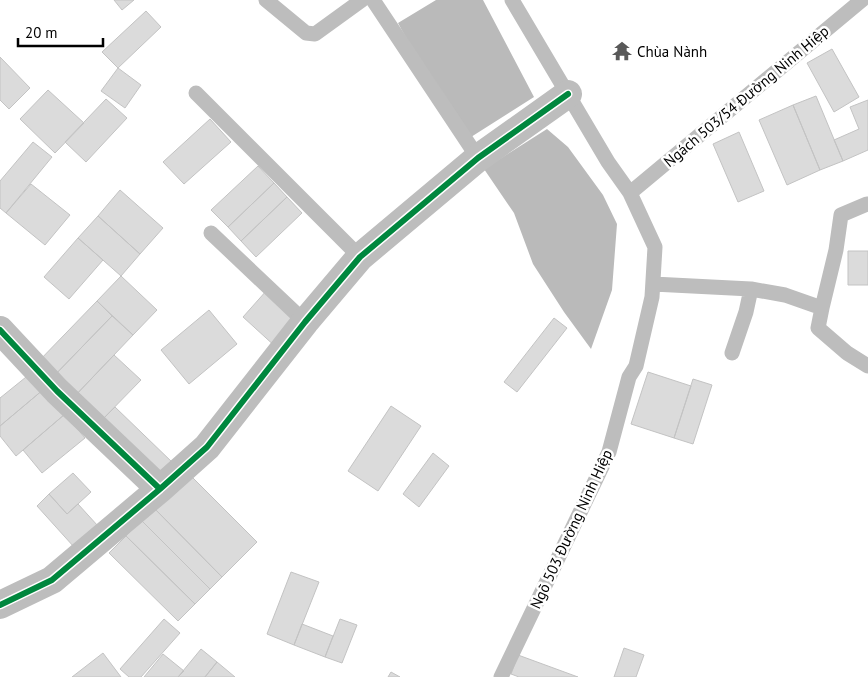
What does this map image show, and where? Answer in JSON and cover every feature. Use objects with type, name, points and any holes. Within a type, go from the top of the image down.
[{"type":"street","points":[[4,596],[52,580],[160,489],[207,447],[304,322],[360,257],[478,158],[568,94]]},
{"type":"street","points":[[0,330],[57,391],[160,489]]},
{"type":"lane","points":[[266,0],[306,33],[315,34],[362,0]]},
{"type":"lane","points":[[373,0],[478,158]]},
{"type":"lane","name":"Ngõ 503 Đường Ninh Hiệp","points":[[501,677],[609,452],[629,377],[636,366],[652,297],[655,247],[630,193],[608,162],[512,0]]},
{"type":"lane","name":"Ngách 503/54 Đường Ninh Hiệp","points":[[630,193],[862,0]]},
{"type":"lane","points":[[196,93],[360,257]]},
{"type":"lane","points":[[867,204],[841,215],[836,250],[818,328],[848,353],[868,366]]},
{"type":"lane","points":[[211,233],[304,322]]},
{"type":"lane","points":[[653,284],[750,289],[785,295],[822,308]]},
{"type":"lane","points":[[732,353],[746,312],[750,289]]},
{"type":"shaded area","points":[[436,0],[483,0],[534,97],[471,137],[419,62],[398,23]]},
{"type":"shaded area","points":[[547,129],[568,147],[603,195],[617,224],[612,290],[591,349],[533,264],[514,213],[484,169]]},
{"type":"building","points":[[114,0],[134,0],[122,10]]},
{"type":"building","points":[[146,11],[161,27],[118,68],[102,52]]},
{"type":"building","points":[[832,49],[859,97],[834,112],[807,63]]},
{"type":"building","points":[[0,57],[30,88],[9,109],[0,100]]},
{"type":"building","points":[[118,68],[141,85],[125,108],[101,91]]},
{"type":"building","points":[[48,90],[84,123],[55,153],[20,119]]},
{"type":"building","points":[[816,96],[843,161],[820,170],[793,105]]},
{"type":"building","points":[[106,99],[127,118],[86,162],[65,142]]},
{"type":"building","points":[[868,100],[868,150],[843,161],[834,140],[859,129],[850,107]]},
{"type":"building","points":[[793,105],[820,170],[787,185],[759,120]]},
{"type":"building","points":[[210,119],[231,142],[184,184],[163,162]]},
{"type":"building","points":[[739,132],[764,191],[738,202],[713,144]]},
{"type":"building","points":[[33,142],[52,157],[6,213],[0,208],[0,181]]},
{"type":"building","points":[[258,166],[274,183],[228,227],[211,210]]},
{"type":"building","points":[[274,183],[287,197],[241,241],[228,227]]},
{"type":"building","points":[[31,184],[70,215],[45,245],[6,213]]},
{"type":"building","points":[[120,190],[163,228],[140,254],[98,216]]},
{"type":"building","points":[[287,197],[302,213],[256,257],[241,241]]},
{"type":"building","points":[[98,216],[140,254],[121,276],[78,238]]},
{"type":"building","points":[[78,238],[103,260],[69,299],[44,277]]},
{"type":"building","points":[[848,251],[868,251],[868,285],[848,285]]},
{"type":"building","points":[[121,276],[157,310],[133,335],[97,301]]},
{"type":"building","points":[[267,290],[302,322],[277,348],[243,317]]},
{"type":"building","points":[[97,301],[112,316],[51,379],[36,364]]},
{"type":"building","points":[[209,310],[237,344],[189,384],[161,350]]},
{"type":"building","points":[[112,316],[133,335],[72,399],[51,379]]},
{"type":"building","points":[[554,318],[567,328],[517,392],[504,382]]},
{"type":"building","points":[[114,355],[141,380],[98,424],[72,399]]},
{"type":"building","points":[[648,372],[691,386],[674,438],[631,424]]},
{"type":"building","points":[[31,373],[44,389],[0,426],[0,398]]},
{"type":"building","points":[[693,379],[712,385],[693,444],[674,438]]},
{"type":"building","points":[[44,389],[65,414],[16,456],[0,436],[0,426]]},
{"type":"building","points":[[391,406],[421,426],[378,491],[348,471]]},
{"type":"building","points":[[115,407],[173,463],[156,480],[98,424]]},
{"type":"building","points":[[65,414],[85,438],[42,473],[23,450]]},
{"type":"building","points":[[433,453],[449,466],[419,507],[403,494]]},
{"type":"building","points":[[73,473],[91,492],[67,514],[49,494]]},
{"type":"building","points":[[188,473],[257,542],[222,577],[154,508]]},
{"type":"building","points":[[49,494],[67,514],[78,504],[98,526],[74,547],[37,506]]},
{"type":"building","points":[[154,508],[222,577],[210,589],[141,520]]},
{"type":"building","points":[[141,520],[210,589],[195,604],[126,536]]},
{"type":"building","points":[[126,536],[195,604],[178,621],[109,553]]},
{"type":"building","points":[[291,572],[319,582],[294,645],[267,634]]},
{"type":"building","points":[[164,619],[180,633],[141,677],[129,677],[120,669]]},
{"type":"building","points":[[340,619],[357,625],[342,663],[325,657]]},
{"type":"building","points":[[302,624],[333,636],[325,657],[294,645]]},
{"type":"building","points":[[624,648],[644,655],[636,677],[614,677]]},
{"type":"building","points":[[201,649],[217,662],[205,677],[178,677]]},
{"type":"building","points":[[103,653],[121,677],[72,677]]},
{"type":"building","points":[[163,654],[184,671],[178,677],[144,677]]},
{"type":"building","points":[[518,655],[578,677],[519,677],[511,674]]},
{"type":"building","points":[[217,662],[235,677],[205,677]]},
{"type":"building","points":[[391,672],[400,677],[388,677]]},
{"type":"cycle path","points":[[0,605],[52,580],[207,447],[305,322],[360,257],[478,158],[568,94]]},
{"type":"cycle path","points":[[0,330],[57,391],[160,489]]},
{"type":"place","name":"Chùa Nành","points":[[622,51]]}]
